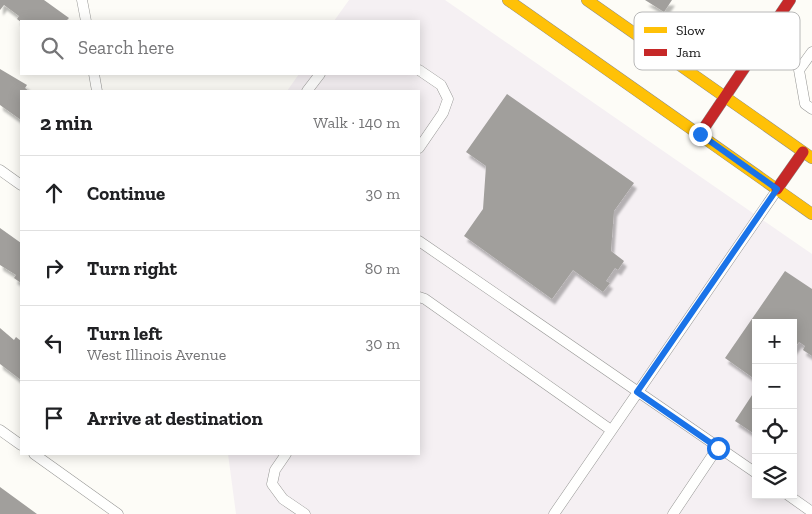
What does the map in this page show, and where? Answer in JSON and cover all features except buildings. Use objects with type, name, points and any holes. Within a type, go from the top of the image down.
[{"type":"main road","points":[[508,0],[812,214]]},
{"type":"main road","points":[[587,0],[634,33]]},
{"type":"main road","points":[[782,12],[790,0]]},
{"type":"main road","points":[[686,70],[807,155],[777,189]]},
{"type":"main road","points":[[700,134],[742,70]]},
{"type":"lane","points":[[82,0],[86,20]]},
{"type":"lane","points":[[800,69],[812,52]]},
{"type":"lane","points":[[799,70],[805,104],[812,109]]},
{"type":"lane","points":[[420,71],[441,85],[448,99],[443,113],[420,147]]},
{"type":"lane","points":[[94,75],[97,90]]},
{"type":"lane","points":[[308,90],[319,75]]},
{"type":"lane","points":[[0,170],[20,184]]},
{"type":"lane","points":[[554,514],[777,189]]},
{"type":"lane","points":[[420,242],[752,470]]},
{"type":"lane","points":[[420,297],[611,430]]},
{"type":"lane","points":[[0,430],[20,444]]},
{"type":"lane","points":[[673,514],[718,448]]},
{"type":"lane","points":[[35,455],[118,514]]},
{"type":"lane","points":[[285,455],[275,470],[272,484],[283,498],[306,514]]},
{"type":"lane","points":[[794,499],[812,512]]},
{"type":"shaded area","points":[[349,0],[445,0],[812,254],[812,514],[236,514],[228,455],[420,455],[420,90],[288,90],[298,75],[420,75],[420,20],[335,20]]},
{"type":"traffic: slow","points":[[508,0],[812,214]]},
{"type":"traffic: slow","points":[[587,0],[634,33]]},
{"type":"traffic: slow","points":[[687,70],[812,158]]},
{"type":"traffic: jam","points":[[782,12],[790,0]]},
{"type":"traffic: jam","points":[[700,134],[743,70]]},
{"type":"traffic: jam","points":[[777,189],[803,152]]},
{"type":"route","points":[[700,134],[777,189],[637,392],[718,448]]}]
